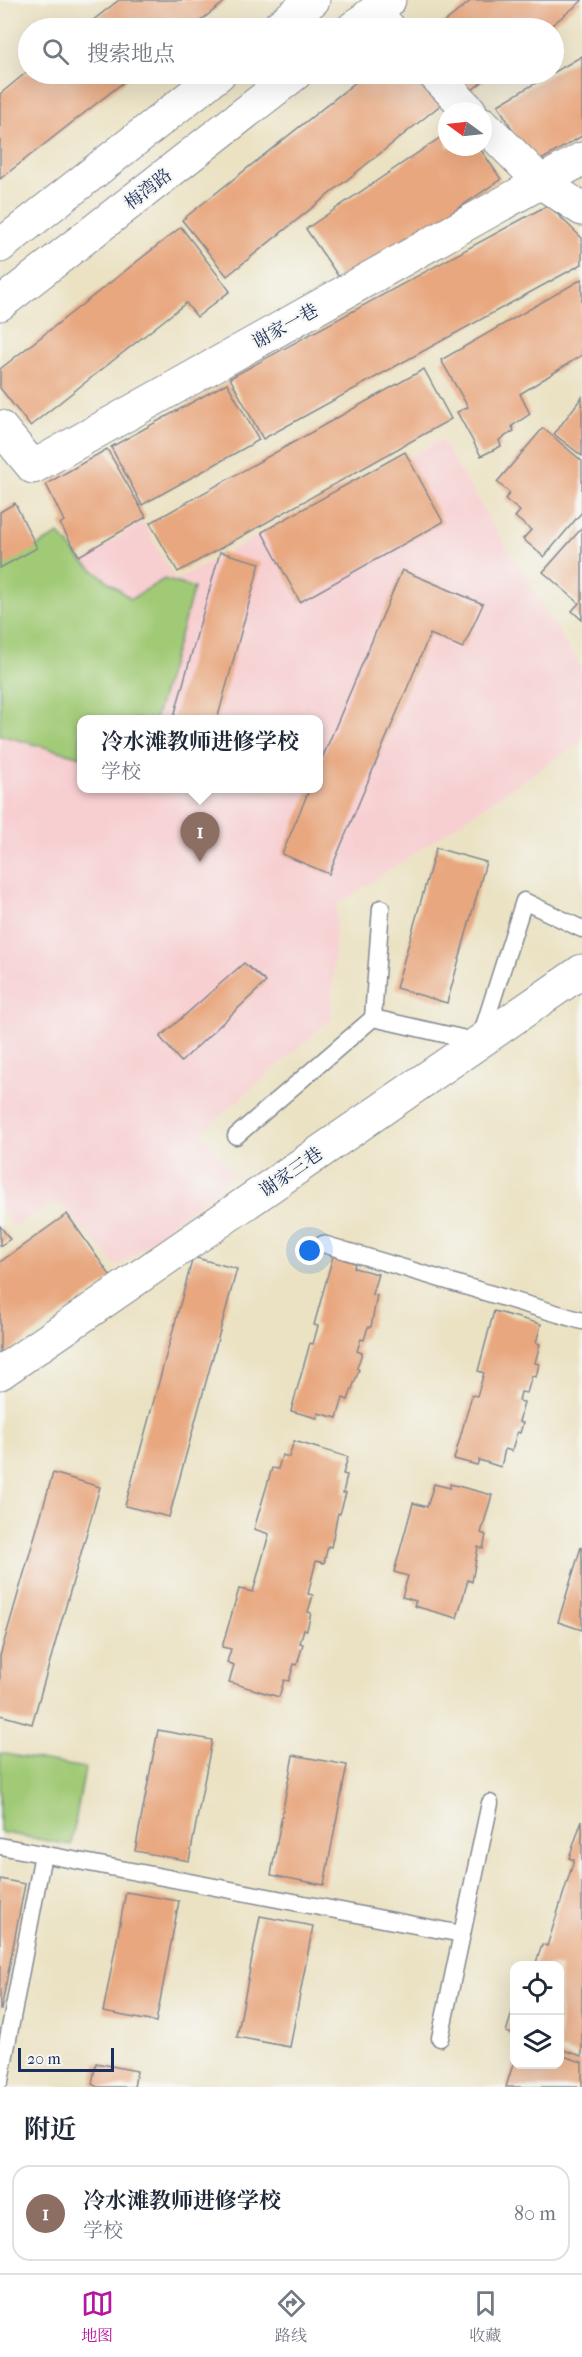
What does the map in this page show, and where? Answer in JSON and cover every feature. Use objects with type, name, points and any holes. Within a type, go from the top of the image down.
[{"type":"street","points":[[290,18],[313,0]]},
{"type":"street","points":[[4,234],[206,84]]},
{"type":"street","name":"梅湾路","points":[[0,304],[282,84]]},
{"type":"street","points":[[444,84],[461,102]]},
{"type":"street","points":[[492,133],[542,183],[582,209]]},
{"type":"street","name":"谢家一巷","points":[[0,427],[33,467],[582,159]]},
{"type":"street","name":"谢家三巷","points":[[0,1373],[582,971]]},
{"type":"lane","points":[[373,1018],[479,1042],[524,901],[582,929]]},
{"type":"lane","points":[[236,1136],[373,1018],[381,908]]},
{"type":"lane","points":[[323,1244],[582,1321]]},
{"type":"lane","points":[[440,2038],[490,1803]]},
{"type":"lane","points":[[0,1846],[462,1934]]},
{"type":"lane","points":[[0,2081],[44,1854]]},
{"type":"shaded area","points":[[441,440],[582,670],[582,741],[337,905],[331,1019],[202,1132],[234,1175],[118,1267],[58,1201],[13,1227],[0,1206],[0,566],[59,534],[83,562],[142,521],[175,580]]},
{"type":"green space","points":[[59,534],[83,562],[131,599],[164,579],[194,588],[156,715],[77,715],[77,756],[0,735],[0,566]]},
{"type":"green space","points":[[0,1753],[85,1768],[71,1845],[0,1832]]},
{"type":"building","points":[[119,0],[227,0],[204,18],[96,18]]},
{"type":"building","points":[[472,0],[582,0],[561,18],[450,18]]},
{"type":"building","points":[[582,56],[582,136],[533,165],[498,105],[534,84],[564,84],[564,66]]},
{"type":"building","points":[[18,79],[18,84],[121,84],[0,179],[0,94]]},
{"type":"building","points":[[353,84],[428,84],[442,102],[438,102],[438,107],[227,276],[182,220]]},
{"type":"building","points":[[459,84],[480,84],[467,94]]},
{"type":"building","points":[[438,139],[438,156],[485,156],[501,179],[345,286],[306,229]]},
{"type":"building","points":[[548,205],[582,238],[582,264],[263,439],[230,378]]},
{"type":"building","points":[[181,227],[230,291],[197,317],[186,303],[30,426],[0,388],[0,369]]},
{"type":"building","points":[[582,279],[582,355],[520,394],[530,414],[512,426],[514,431],[499,440],[501,446],[481,456],[457,412],[468,407],[441,360]]},
{"type":"building","points":[[424,369],[451,419],[178,572],[150,523]]},
{"type":"building","points":[[227,383],[259,440],[142,505],[111,447]]},
{"type":"building","points":[[582,397],[582,456],[554,434]]},
{"type":"building","points":[[543,428],[582,461],[582,512],[544,557],[523,539],[531,530],[515,517],[520,511],[505,499],[510,493],[497,482]]},
{"type":"building","points":[[107,449],[146,517],[79,556],[60,524],[64,521],[46,484]]},
{"type":"building","points":[[405,452],[443,522],[300,602],[262,532]]},
{"type":"building","points":[[15,503],[37,548],[0,568],[0,512]]},
{"type":"building","points":[[582,528],[582,620],[572,611],[579,603],[543,572]]},
{"type":"building","points":[[220,552],[260,563],[218,715],[174,715]]},
{"type":"building","points":[[402,570],[483,604],[463,648],[430,634],[329,874],[282,854],[308,793],[323,793],[323,756]]},
{"type":"building","points":[[436,848],[486,862],[447,1003],[396,988]]},
{"type":"building","points":[[244,963],[266,982],[181,1062],[160,1037]]},
{"type":"building","points":[[67,1214],[112,1278],[0,1358],[0,1262]]},
{"type":"building","points":[[0,1226],[10,1239],[0,1246]]},
{"type":"building","points":[[333,1256],[355,1263],[354,1268],[378,1274],[372,1294],[377,1295],[371,1327],[368,1327],[364,1340],[361,1339],[357,1351],[362,1353],[357,1368],[359,1370],[348,1400],[343,1398],[337,1418],[318,1413],[317,1418],[291,1411],[310,1343],[313,1344],[318,1326],[314,1325]]},
{"type":"building","points":[[193,1257],[237,1269],[169,1517],[125,1506]]},
{"type":"building","points":[[494,1311],[541,1324],[536,1343],[540,1344],[535,1363],[539,1364],[536,1377],[532,1376],[527,1393],[521,1392],[519,1401],[524,1402],[519,1422],[523,1423],[520,1433],[517,1432],[512,1451],[505,1449],[501,1467],[479,1460],[477,1465],[454,1459],[472,1395],[477,1396],[484,1373],[478,1371]]},
{"type":"building","points":[[294,1441],[348,1457],[343,1474],[347,1475],[343,1493],[346,1493],[340,1514],[338,1513],[331,1547],[328,1546],[324,1563],[316,1561],[308,1594],[313,1595],[308,1612],[311,1613],[307,1630],[304,1629],[300,1643],[303,1644],[297,1665],[294,1664],[289,1681],[284,1680],[279,1697],[229,1682],[234,1665],[227,1662],[231,1649],[222,1647],[239,1589],[253,1592],[269,1534],[254,1529],[272,1468],[278,1469],[282,1455],[289,1457]]},
{"type":"building","points":[[53,1473],[100,1487],[32,1724],[0,1715],[0,1656]]},
{"type":"building","points":[[434,1484],[450,1488],[450,1484],[492,1495],[481,1533],[486,1535],[483,1549],[478,1547],[472,1582],[468,1580],[457,1618],[414,1606],[416,1601],[402,1597],[408,1576],[394,1572],[413,1503],[427,1507]]},
{"type":"building","points":[[582,1547],[582,1630],[558,1622]]},
{"type":"building","points":[[158,1730],[212,1740],[189,1861],[135,1851]]},
{"type":"building","points":[[293,1755],[347,1765],[324,1885],[271,1875]]},
{"type":"building","points":[[582,1820],[582,2056],[564,2050],[564,1961],[537,1961],[542,1944],[547,1946],[574,1860],[569,1858]]},
{"type":"building","points":[[0,1879],[25,1884],[1,2010],[0,2010]]},
{"type":"building","points":[[126,1892],[179,1901],[156,2022],[103,2012]]},
{"type":"building","points":[[260,1916],[313,1926],[290,2047],[237,2037]]},
{"type":"building","points":[[510,2019],[510,2034],[506,2032]]},
{"type":"building","points":[[564,2056],[582,2062],[582,2087],[506,2087],[511,2069],[564,2069]]},
{"type":"building","points":[[96,2063],[137,2071],[134,2087],[97,2087],[92,2084]]},
{"type":"place","name":"冷水滩教师进修学校","points":[[200,862]]}]
